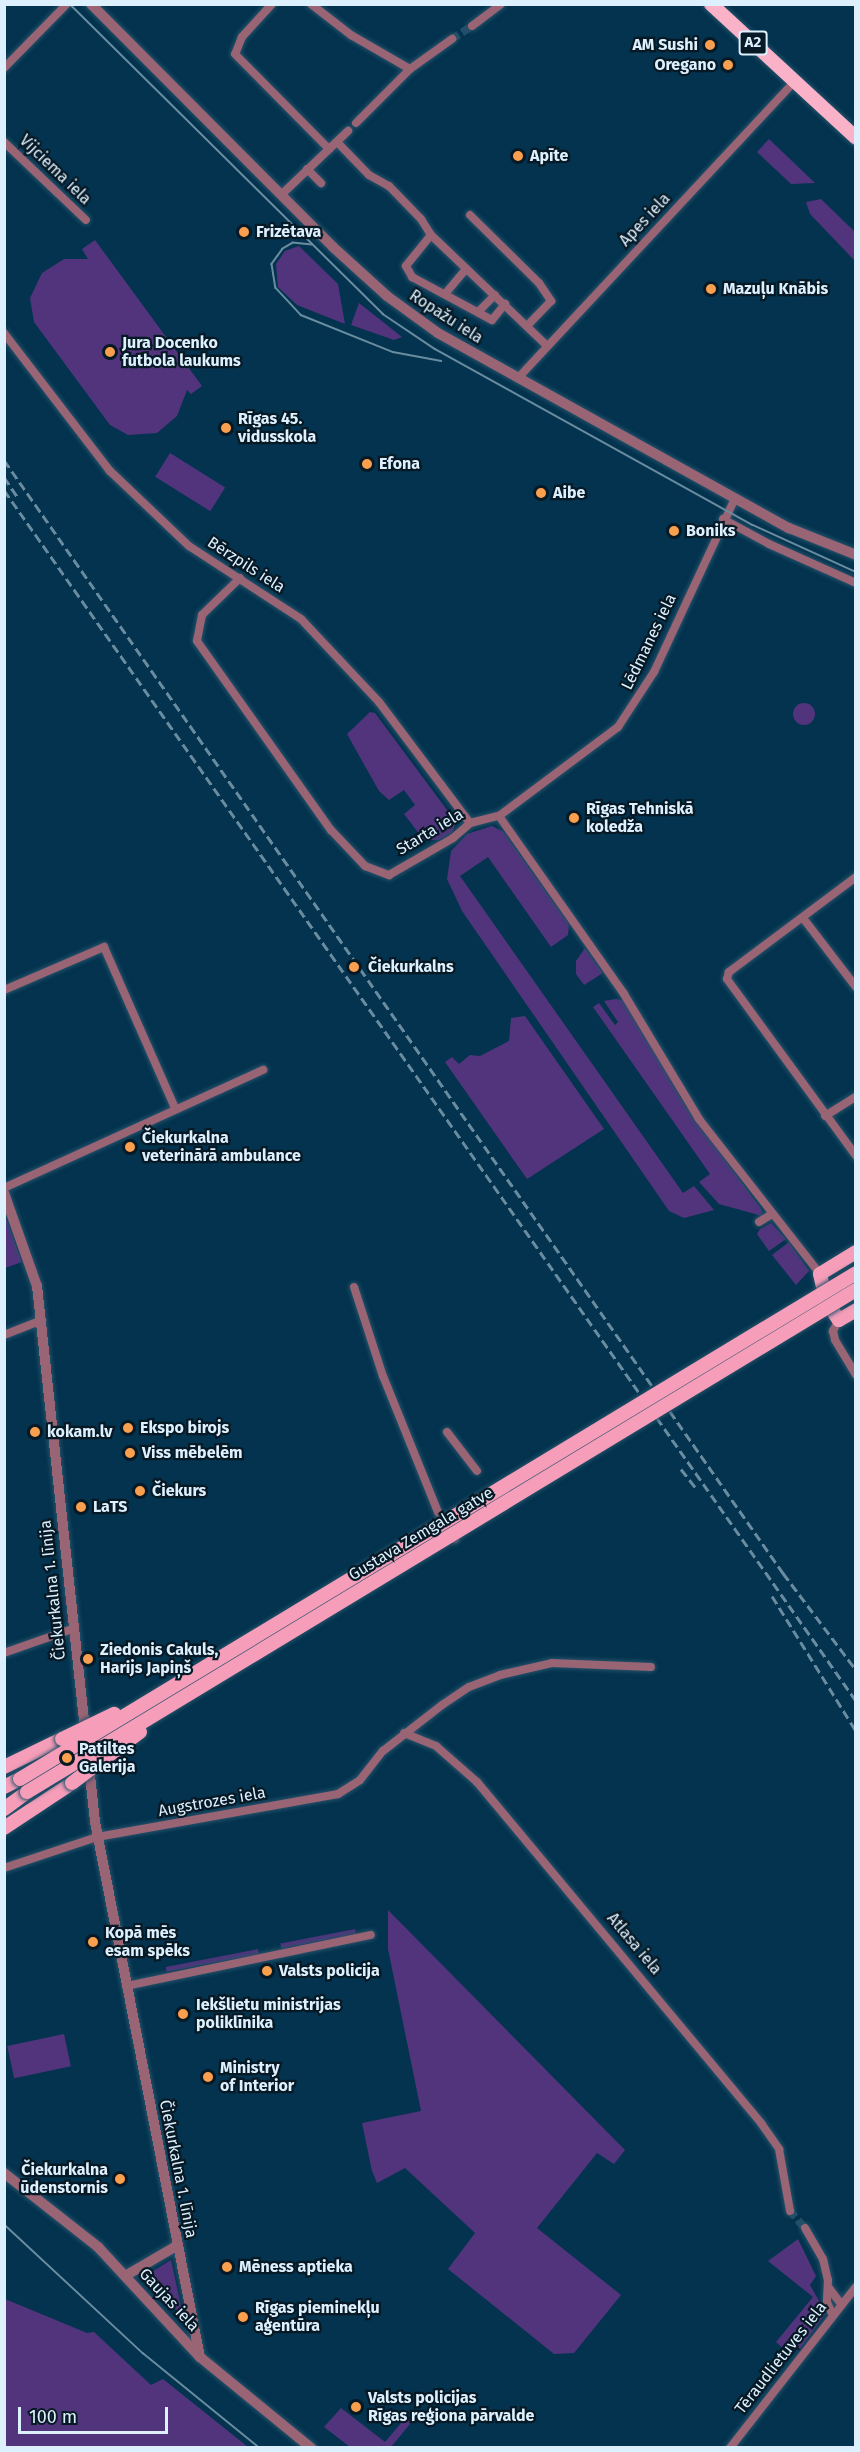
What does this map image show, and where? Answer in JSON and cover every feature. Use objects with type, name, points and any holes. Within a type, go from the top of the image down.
[{"type":"highway","name":"A2","points":[[711,4],[794,82],[853,131]]},
{"type":"main road","points":[[855,1252],[820,1274],[826,1301],[839,1320],[855,1311]]},
{"type":"main road","name":"Gustava Zemgala gatve","points":[[4,1809],[195,1682],[855,1273]]},
{"type":"main road","name":"Gustava Zemgala gatve","points":[[4,1787],[195,1682],[855,1290]]},
{"type":"main road","points":[[4,1767],[195,1682]]},
{"type":"main road","points":[[4,1828],[72,1783],[195,1682]]},
{"type":"street","points":[[4,68],[67,4]]},
{"type":"street","name":"Ropažu iela","points":[[91,4],[281,195],[387,296],[438,333],[789,528],[855,555]]},
{"type":"street","points":[[272,4],[242,37],[235,54],[329,149]]},
{"type":"street","points":[[311,4],[351,35],[410,69]]},
{"type":"street","points":[[472,26],[501,4]]},
{"type":"street","points":[[356,123],[410,69],[452,39]]},
{"type":"street","name":"Apes iela","points":[[518,378],[794,82]]},
{"type":"street","points":[[281,195],[348,130]]},
{"type":"street","name":"Vijciema iela","points":[[4,142],[86,220]]},
{"type":"street","points":[[337,142],[369,175],[389,186],[421,219],[431,235],[547,346]]},
{"type":"street","points":[[307,169],[321,183]]},
{"type":"street","points":[[470,215],[539,283],[551,301],[526,326]]},
{"type":"street","points":[[431,235],[406,266],[412,277],[492,320],[505,304]]},
{"type":"street","points":[[445,294],[466,269]]},
{"type":"street","points":[[478,312],[495,295]]},
{"type":"street","name":"Bērzpils iela","points":[[4,333],[110,471],[189,546],[301,619],[322,640],[379,702],[470,823]]},
{"type":"street","name":"Lēdmanes iela","points":[[498,816],[618,727],[638,700],[735,498]]},
{"type":"street","points":[[723,519],[768,544],[855,583]]},
{"type":"street","name":"Starta iela","points":[[240,578],[202,615],[197,641],[345,846],[373,872],[389,874],[453,838],[470,823],[498,816]]},
{"type":"street","points":[[498,816],[624,994],[699,1119],[820,1274]]},
{"type":"street","points":[[855,877],[729,972],[727,979],[855,1156]]},
{"type":"street","points":[[803,918],[855,987]]},
{"type":"street","points":[[4,990],[104,947],[175,1108]]},
{"type":"street","points":[[4,1188],[175,1108],[263,1070]]},
{"type":"street","points":[[825,1116],[855,1097]]},
{"type":"street","name":"Čiekurkalna 1. līnija","points":[[4,1193],[32,1264],[42,1320],[72,1629],[97,1837],[201,2357]]},
{"type":"street","points":[[759,1222],[772,1214]]},
{"type":"street","points":[[354,1287],[383,1376],[438,1512],[455,1539]]},
{"type":"street","points":[[4,1335],[42,1320]]},
{"type":"street","points":[[839,1320],[833,1331],[834,1340],[855,1375]]},
{"type":"street","points":[[447,1432],[477,1471]]},
{"type":"street","points":[[4,1653],[72,1629]]},
{"type":"street","name":"Augstrozes iela","points":[[4,1868],[97,1837],[338,1794],[360,1780],[404,1733],[469,1687],[500,1675],[552,1663],[651,1667]]},
{"type":"street","name":"Atlasa iela","points":[[404,1733],[436,1746],[477,1782],[754,2114],[779,2149],[790,2211]]},
{"type":"street","points":[[126,1986],[372,1935]]},
{"type":"street","name":"Gaujas iela","points":[[4,2173],[98,2247],[201,2357],[311,2448]]},
{"type":"street","points":[[805,2228],[823,2259],[829,2288],[827,2302],[833,2316]]},
{"type":"street","points":[[126,2276],[178,2245]]},
{"type":"street","name":"Tēraudlietuves iela","points":[[730,2448],[855,2287]]},
{"type":"street","points":[[829,2288],[842,2305]]},
{"type":"shaded area","points":[[769,139],[815,183],[791,184],[757,152]]},
{"type":"shaded area","points":[[821,199],[855,232],[855,261],[810,214],[806,202]]},
{"type":"shaded area","points":[[95,240],[202,386],[191,394],[187,390],[177,416],[157,433],[128,435],[110,425],[34,322],[30,298],[42,273],[64,259],[88,259],[82,249]]},
{"type":"shaded area","points":[[299,246],[338,284],[345,324],[297,305],[278,287],[276,264],[285,251]]},
{"type":"shaded area","points":[[359,303],[402,337],[394,340],[351,325]]},
{"type":"shaded area","points":[[170,453],[225,487],[210,511],[155,477]]},
{"type":"shaded area","points":[[800,703],[808,703],[815,710],[815,718],[808,725],[800,725],[793,718],[793,710]]},
{"type":"shaded area","points":[[370,712],[375,713],[456,822],[452,833],[439,840],[424,840],[404,814],[415,805],[404,790],[389,800],[379,791],[347,734]]},
{"type":"shaded area","points":[[492,826],[504,832],[569,924],[568,935],[551,947],[488,857],[460,876],[683,1193],[694,1186],[714,1210],[684,1218],[669,1211],[462,911],[447,879],[451,851],[467,834]]},
{"type":"shaded area","points":[[585,948],[603,973],[584,985],[576,974],[576,961]]},
{"type":"shaded area","points":[[623,1000],[685,1105],[762,1210],[762,1216],[719,1204],[699,1182],[710,1174],[593,1007],[599,1003],[615,1025],[618,1022],[604,1001]]},
{"type":"shaded area","points":[[525,1016],[604,1129],[527,1179],[445,1062],[452,1057],[459,1064],[470,1055],[480,1056],[509,1041],[511,1018]]},
{"type":"shaded area","points":[[5,1215],[22,1262],[4,1268]]},
{"type":"shaded area","points":[[771,1223],[786,1239],[769,1251],[757,1234],[760,1229]]},
{"type":"shaded area","points":[[789,1242],[809,1271],[796,1285],[772,1255]]},
{"type":"shaded area","points":[[388,1910],[625,2150],[614,2164],[597,2153],[537,2228],[621,2295],[574,2353],[554,2354],[448,2269],[475,2233],[405,2168],[377,2183],[372,2171],[362,2123],[421,2111],[388,1949]]},
{"type":"shaded area","points":[[355,1929],[356,1934],[281,1948],[280,1944]]},
{"type":"shaded area","points":[[258,1949],[259,1954],[167,1972],[166,1967]]},
{"type":"shaded area","points":[[64,2034],[71,2066],[14,2078],[7,2046]]},
{"type":"shaded area","points":[[798,2239],[816,2276],[810,2285],[826,2313],[800,2349],[787,2352],[776,2342],[813,2297],[768,2261]]},
{"type":"shaded area","points":[[171,2260],[182,2310],[178,2312],[145,2276]]},
{"type":"shaded area","points":[[5,2299],[87,2333],[94,2332],[151,2385],[163,2379],[248,2447],[5,2447]]},
{"type":"shaded area","points":[[341,2408],[385,2442],[407,2416],[410,2424],[391,2447],[350,2447],[324,2427]]},
{"type":"tunnel","points":[[452,39],[472,26]]},
{"type":"tunnel","points":[[790,2211],[805,2228]]},
{"type":"tram line","points":[[70,4],[383,314],[435,349],[753,525],[856,572]]},
{"type":"tram line","points":[[312,245],[293,243],[283,249],[272,264],[276,288],[301,315],[393,352],[441,361]]},
{"type":"tram line","points":[[4,2224],[143,2353],[260,2448]]},
{"type":"railway","points":[[4,460],[783,1573],[856,1670]]},
{"type":"railway","points":[[4,477],[17,496]]},
{"type":"railway","points":[[4,490],[856,1701]]},
{"type":"railway","points":[[681,1469],[696,1488]]},
{"type":"railway","points":[[772,1596],[856,1731]]},
{"type":"place","name":"AM Sushi","points":[[710,45]]},
{"type":"place","name":"Oregano","points":[[728,65]]},
{"type":"place","name":"Apīte","points":[[518,156]]},
{"type":"place","name":"Frizētava","points":[[244,232]]},
{"type":"place","name":"Mazuļu Knābis","points":[[711,289]]},
{"type":"place","name":"Jura Docenko futbola laukums","points":[[110,352]]},
{"type":"place","name":"Rīgas 45. vidusskola","points":[[226,428]]},
{"type":"place","name":"Efona","points":[[367,464]]},
{"type":"place","name":"Aibe","points":[[541,493]]},
{"type":"place","name":"Boniks","points":[[674,531]]},
{"type":"place","name":"Rīgas Tehniskā koledža","points":[[574,818]]},
{"type":"place","name":"Čiekurkalns","points":[[354,967]]},
{"type":"place","name":"Čiekurkalna veterinārā ambulance","points":[[130,1147]]},
{"type":"place","name":"Ekspo birojs","points":[[128,1428]]},
{"type":"place","name":"kokam.lv","points":[[35,1432]]},
{"type":"place","name":"Viss mēbelēm","points":[[130,1453]]},
{"type":"place","name":"Čiekurs","points":[[140,1491]]},
{"type":"place","name":"LaTS","points":[[81,1507]]},
{"type":"place","name":"Ziedonis Cakuls, Harijs Japiņš","points":[[88,1659]]},
{"type":"place","name":"Patiltes Galerija","points":[[67,1758]]},
{"type":"place","name":"Kopā mēs esam spēks","points":[[93,1942]]},
{"type":"place","name":"Valsts policija","points":[[267,1971]]},
{"type":"place","name":"Iekšlietu ministrijas poliklīnika","points":[[183,2014]]},
{"type":"place","name":"Ministry of Interior","points":[[208,2077]]},
{"type":"place","name":"Čiekurkalna ūdenstornis","points":[[120,2179]]},
{"type":"place","name":"Mēness aptieka","points":[[227,2267]]},
{"type":"place","name":"Rīgas pieminekļu aģentūra","points":[[243,2317]]},
{"type":"place","name":"Valsts policijas Rīgas reģiona pārvalde","points":[[356,2407]]}]
